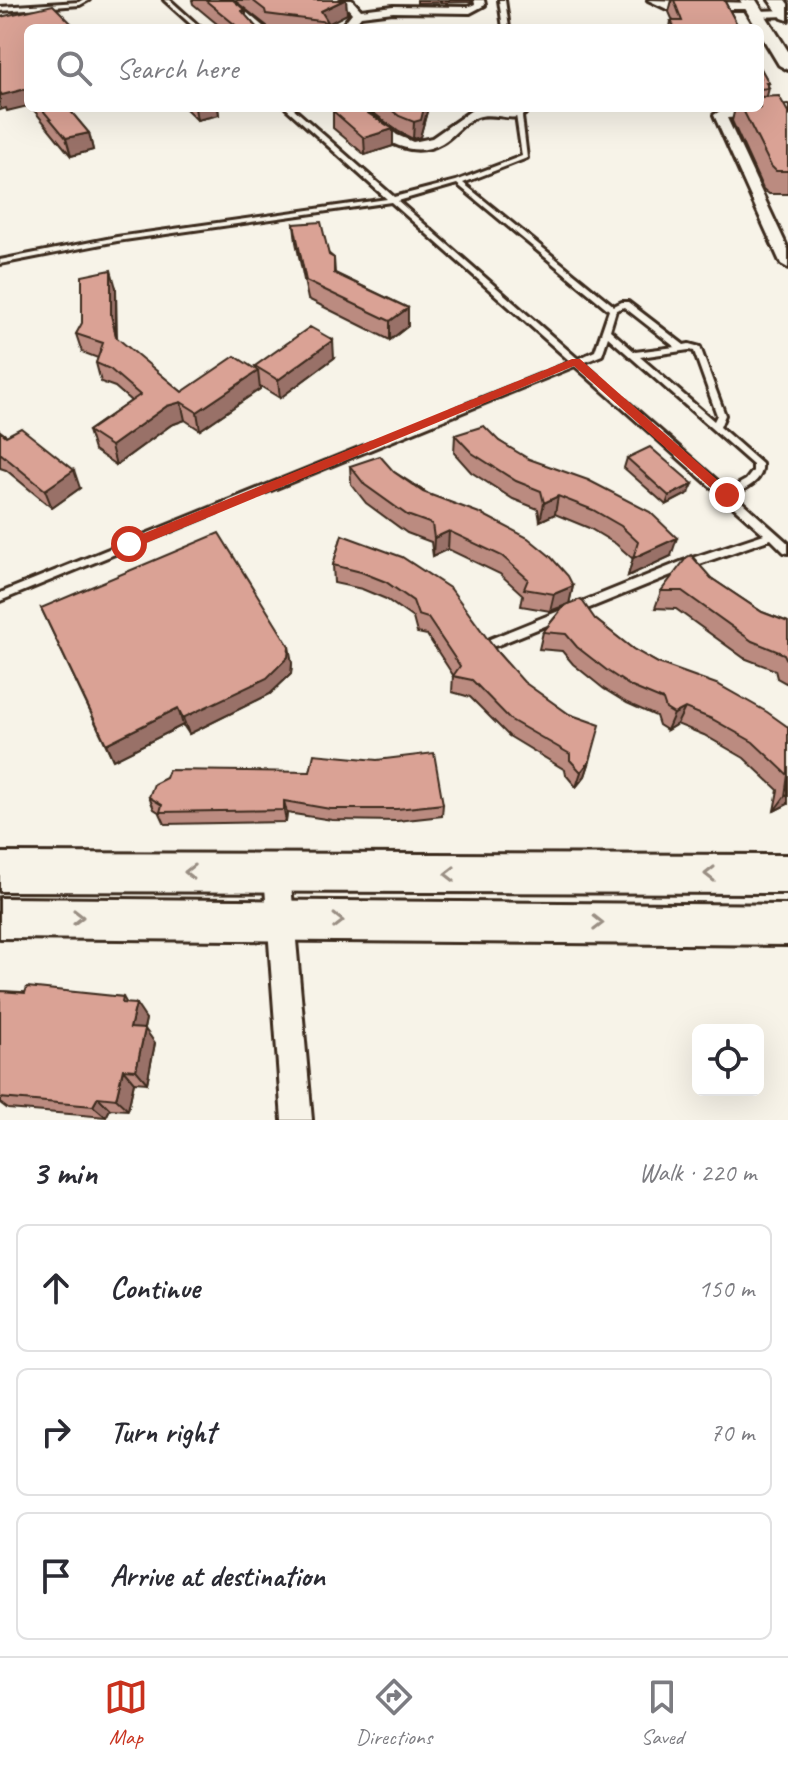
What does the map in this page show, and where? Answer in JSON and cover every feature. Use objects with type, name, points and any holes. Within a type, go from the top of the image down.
[{"type":"main road","points":[[777,0],[788,14]]},
{"type":"main road","points":[[752,7],[763,24]]},
{"type":"main road","points":[[764,26],[788,65]]},
{"type":"main road","points":[[0,872],[788,874]]},
{"type":"main road","points":[[0,918],[173,916],[279,921],[788,925]]},
{"type":"street","points":[[226,0],[255,24]]},
{"type":"street","points":[[346,0],[358,13]]},
{"type":"street","points":[[348,24],[358,13],[393,9],[470,10],[480,5],[479,0]]},
{"type":"street","points":[[653,0],[667,6],[752,7],[788,14]]},
{"type":"street","points":[[786,111],[720,115],[788,264]]},
{"type":"street","points":[[361,112],[397,143],[414,145],[434,143],[478,112]]},
{"type":"street","points":[[277,873],[297,1120]]},
{"type":"lane","points":[[0,9],[86,0]]},
{"type":"lane","points":[[167,0],[194,24]]},
{"type":"lane","points":[[502,0],[505,24]]},
{"type":"lane","points":[[294,112],[788,549]]},
{"type":"lane","points":[[0,249],[3,261],[117,239],[393,200],[458,182],[525,157],[519,112]]},
{"type":"lane","points":[[458,182],[613,309]]},
{"type":"lane","points":[[0,597],[599,353],[613,309],[625,304],[682,348]]},
{"type":"lane","points":[[606,331],[757,464],[758,472],[749,482],[727,495]]},
{"type":"lane","points":[[635,355],[682,348],[697,349],[721,415],[716,426]]},
{"type":"lane","points":[[494,642],[687,564],[772,535]]},
{"type":"building","points":[[205,0],[233,0],[246,11],[242,11],[253,24],[234,24]]},
{"type":"building","points":[[252,0],[344,0],[321,11],[328,22],[266,14]]},
{"type":"building","points":[[674,0],[724,0],[737,24],[673,24],[671,21],[682,21]]},
{"type":"building","points":[[53,5],[72,24],[24,24],[24,90],[2,95],[0,92],[0,17]]},
{"type":"building","points":[[764,74],[769,83],[766,83],[769,88],[764,89]]},
{"type":"building","points":[[779,96],[788,112],[788,171],[776,171],[771,166],[744,112],[764,112],[764,97]]},
{"type":"building","points":[[44,112],[71,112],[89,133],[66,138]]},
{"type":"building","points":[[334,112],[366,112],[393,129],[364,138]]},
{"type":"building","points":[[394,112],[423,112],[421,120],[414,122]]},
{"type":"building","points":[[321,222],[329,255],[334,258],[334,273],[408,308],[390,321],[306,281],[294,224]]},
{"type":"building","points":[[111,270],[111,315],[116,337],[182,392],[235,356],[258,371],[197,412],[181,402],[167,406],[111,446],[88,431],[140,395],[110,369],[96,363],[103,343],[76,334],[82,323],[82,276]]},
{"type":"building","points":[[310,327],[333,340],[278,380],[255,366]]},
{"type":"building","points":[[484,426],[499,441],[529,459],[588,480],[650,512],[677,538],[633,558],[638,542],[621,526],[593,510],[558,496],[544,503],[541,491],[516,481],[472,453],[455,435]]},
{"type":"building","points":[[21,428],[74,470],[45,490],[0,453],[0,431],[6,436]]},
{"type":"building","points":[[650,447],[693,484],[669,496],[627,458]]},
{"type":"building","points":[[380,456],[394,472],[423,492],[482,514],[528,538],[550,556],[573,586],[554,594],[524,589],[528,579],[502,556],[449,531],[434,538],[432,524],[407,515],[365,485],[350,466]]},
{"type":"building","points":[[219,533],[289,646],[288,657],[267,678],[183,718],[178,708],[106,744],[41,608]]},
{"type":"building","points":[[342,535],[402,557],[451,589],[498,653],[524,682],[569,714],[600,725],[590,761],[581,772],[570,760],[570,754],[511,720],[472,680],[453,676],[460,666],[428,618],[418,615],[413,601],[386,582],[333,565]]},
{"type":"building","points":[[691,555],[711,578],[762,612],[788,622],[788,662],[784,654],[752,641],[682,591],[661,591]]},
{"type":"building","points":[[581,599],[595,619],[633,649],[658,663],[719,685],[788,727],[788,775],[753,742],[685,708],[674,714],[666,709],[663,700],[632,687],[609,672],[577,647],[566,634],[543,632],[565,605]]},
{"type":"building","points":[[434,753],[443,804],[397,809],[330,809],[284,801],[284,810],[160,812],[162,805],[149,797],[154,784],[166,778],[169,770],[310,772],[314,754],[377,760]]},
{"type":"building","points":[[27,987],[123,997],[122,1003],[136,1004],[130,1028],[145,1029],[136,1070],[123,1069],[116,1099],[98,1097],[93,1106],[0,1098],[0,991],[25,993]]},
{"type":"route","points":[[129,544],[576,362],[727,495]]}]
